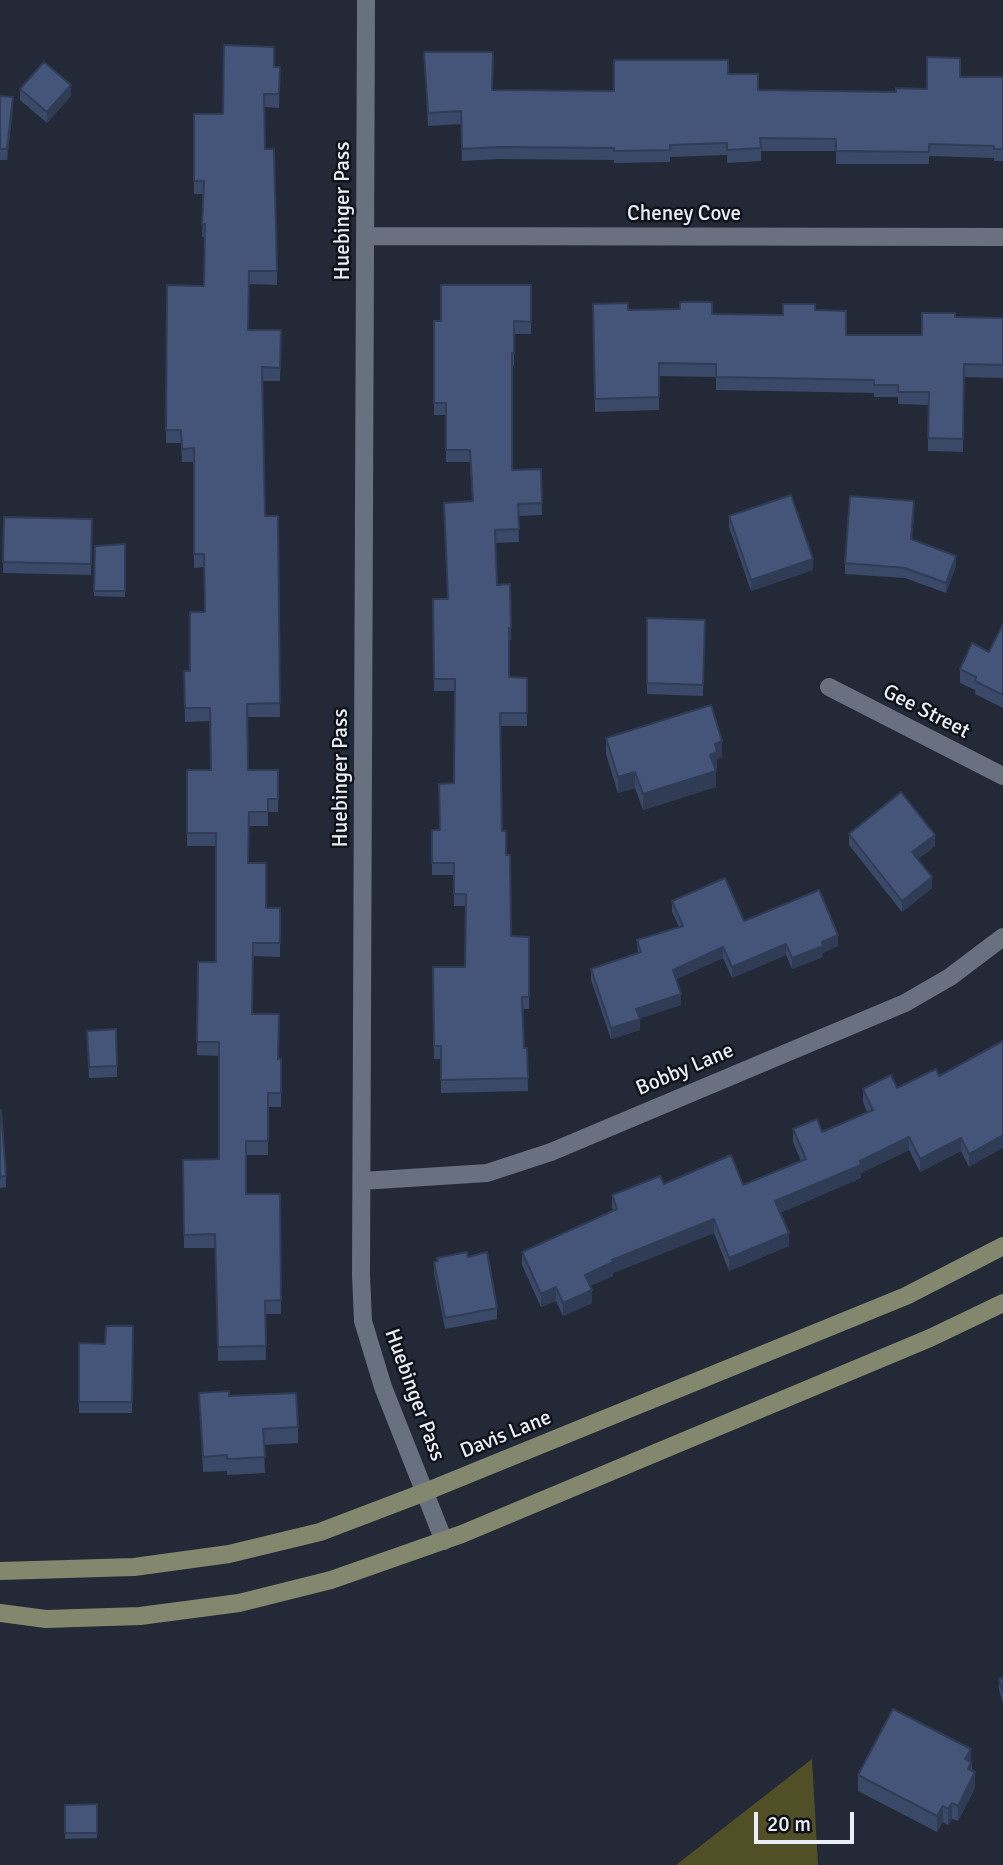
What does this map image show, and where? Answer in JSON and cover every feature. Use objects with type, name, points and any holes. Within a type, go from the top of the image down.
[{"type":"street","name":"Huebinger Pass","points":[[366,0],[361,1275],[363,1321],[383,1387],[444,1541]]},
{"type":"street","name":"Cheney Cove","points":[[366,236],[1003,237]]},
{"type":"street","name":"Gee Street","points":[[829,687],[1003,776]]},
{"type":"street","name":"Bobby Lane","points":[[362,1181],[487,1173],[551,1152],[905,1003],[950,977],[1003,937]]},
{"type":"street","name":"Davis Lane","points":[[0,1571],[134,1567],[229,1554],[320,1532],[425,1492],[906,1296],[1003,1246]]},
{"type":"street","points":[[0,1613],[46,1619],[140,1616],[239,1603],[331,1580],[444,1541],[930,1338],[1003,1303]]},
{"type":"shaded area","points":[[812,1759],[818,1865],[676,1865]]},
{"type":"building","points":[[224,45],[274,47],[274,67],[280,67],[279,94],[264,94],[265,149],[274,149],[277,271],[249,271],[248,330],[281,330],[280,368],[262,367],[265,516],[278,516],[280,703],[247,704],[248,770],[278,770],[278,799],[268,799],[268,812],[249,812],[248,863],[266,863],[266,908],[280,908],[280,943],[253,943],[252,1014],[279,1014],[278,1059],[281,1059],[281,1093],[268,1093],[268,1141],[246,1141],[246,1194],[280,1194],[281,1300],[265,1301],[266,1346],[218,1347],[215,1234],[184,1235],[183,1160],[219,1159],[219,1042],[197,1042],[198,962],[216,962],[216,833],[187,833],[187,770],[211,770],[210,708],[185,708],[184,671],[190,671],[190,612],[205,612],[204,554],[194,554],[194,448],[182,449],[181,430],[166,430],[167,285],[204,286],[204,181],[194,181],[194,114],[223,114]]},
{"type":"building","points":[[424,52],[493,52],[492,90],[614,91],[614,60],[728,60],[728,74],[758,74],[758,90],[896,92],[896,88],[927,89],[927,57],[960,58],[960,77],[1003,77],[1003,149],[994,149],[994,146],[929,144],[929,152],[836,151],[836,139],[760,138],[761,148],[727,150],[727,143],[670,145],[670,150],[499,147],[462,149],[461,111],[428,113]]},
{"type":"building","points":[[44,62],[71,85],[47,112],[20,89]]},
{"type":"building","points":[[0,96],[13,97],[7,149],[0,149]]},
{"type":"building","points":[[441,285],[531,285],[531,322],[514,321],[512,470],[541,469],[542,503],[518,504],[519,529],[495,530],[497,585],[510,584],[509,677],[527,678],[527,713],[500,713],[502,831],[506,831],[506,855],[510,855],[511,936],[529,937],[529,997],[522,997],[528,1078],[441,1080],[441,1046],[434,1046],[433,967],[465,967],[466,894],[454,894],[454,863],[432,863],[432,830],[440,830],[439,784],[454,783],[455,679],[434,679],[433,599],[448,599],[444,503],[473,501],[470,450],[446,450],[446,403],[434,403],[434,321],[441,321]]},
{"type":"building","points":[[680,302],[712,302],[712,314],[783,315],[783,304],[815,304],[815,310],[846,311],[846,335],[922,335],[922,313],[1003,318],[1003,365],[964,364],[963,439],[928,438],[929,392],[898,392],[898,385],[874,385],[874,380],[716,377],[716,364],[659,363],[659,397],[595,399],[593,304],[628,303],[628,310],[680,309]]},
{"type":"building","points":[[791,495],[813,559],[751,580],[729,516]]},
{"type":"building","points":[[850,496],[914,501],[911,539],[956,556],[946,583],[905,568],[845,563]]},
{"type":"building","points":[[4,517],[92,519],[91,564],[3,562]]},
{"type":"building","points":[[125,544],[125,591],[94,591],[95,546]]},
{"type":"building","points":[[647,618],[705,620],[703,685],[647,683]]},
{"type":"building","points":[[1003,624],[1003,695],[975,681],[976,677],[960,669],[972,643],[989,652]]},
{"type":"building","points":[[711,705],[722,741],[715,744],[717,752],[710,755],[716,771],[643,794],[635,772],[618,777],[606,738]]},
{"type":"building","points":[[901,792],[935,835],[912,852],[932,877],[902,901],[849,834]]},
{"type":"building","points":[[725,878],[744,921],[819,890],[838,935],[822,942],[823,946],[792,958],[786,944],[732,967],[723,947],[673,970],[681,994],[636,1009],[640,1019],[611,1028],[591,969],[641,952],[637,940],[683,926],[672,901]]},
{"type":"building","points":[[116,1029],[117,1066],[89,1067],[87,1031]]},
{"type":"building","points":[[1003,1041],[1003,1135],[969,1154],[961,1138],[920,1159],[909,1137],[860,1161],[861,1165],[775,1201],[789,1233],[729,1258],[714,1219],[612,1260],[613,1262],[585,1275],[592,1290],[563,1303],[556,1287],[541,1294],[522,1252],[617,1209],[612,1195],[660,1176],[664,1184],[731,1155],[743,1185],[806,1159],[793,1129],[817,1119],[822,1132],[873,1110],[863,1089],[891,1075],[897,1088],[936,1069],[939,1076]]},
{"type":"building","points":[[0,1111],[6,1176],[0,1177]]},
{"type":"building","points":[[467,1252],[468,1257],[487,1252],[497,1308],[445,1318],[434,1262],[438,1261],[437,1258]]},
{"type":"building","points":[[106,1326],[133,1326],[132,1402],[79,1402],[79,1343],[105,1344]]},
{"type":"building","points":[[229,1391],[229,1396],[296,1393],[298,1427],[263,1429],[265,1457],[203,1457],[199,1393]]},
{"type":"building","points":[[893,1709],[971,1749],[965,1759],[971,1762],[968,1769],[975,1772],[958,1806],[952,1803],[948,1809],[943,1806],[937,1816],[858,1775]]},
{"type":"building","points":[[97,1804],[97,1833],[65,1833],[65,1805]]}]
